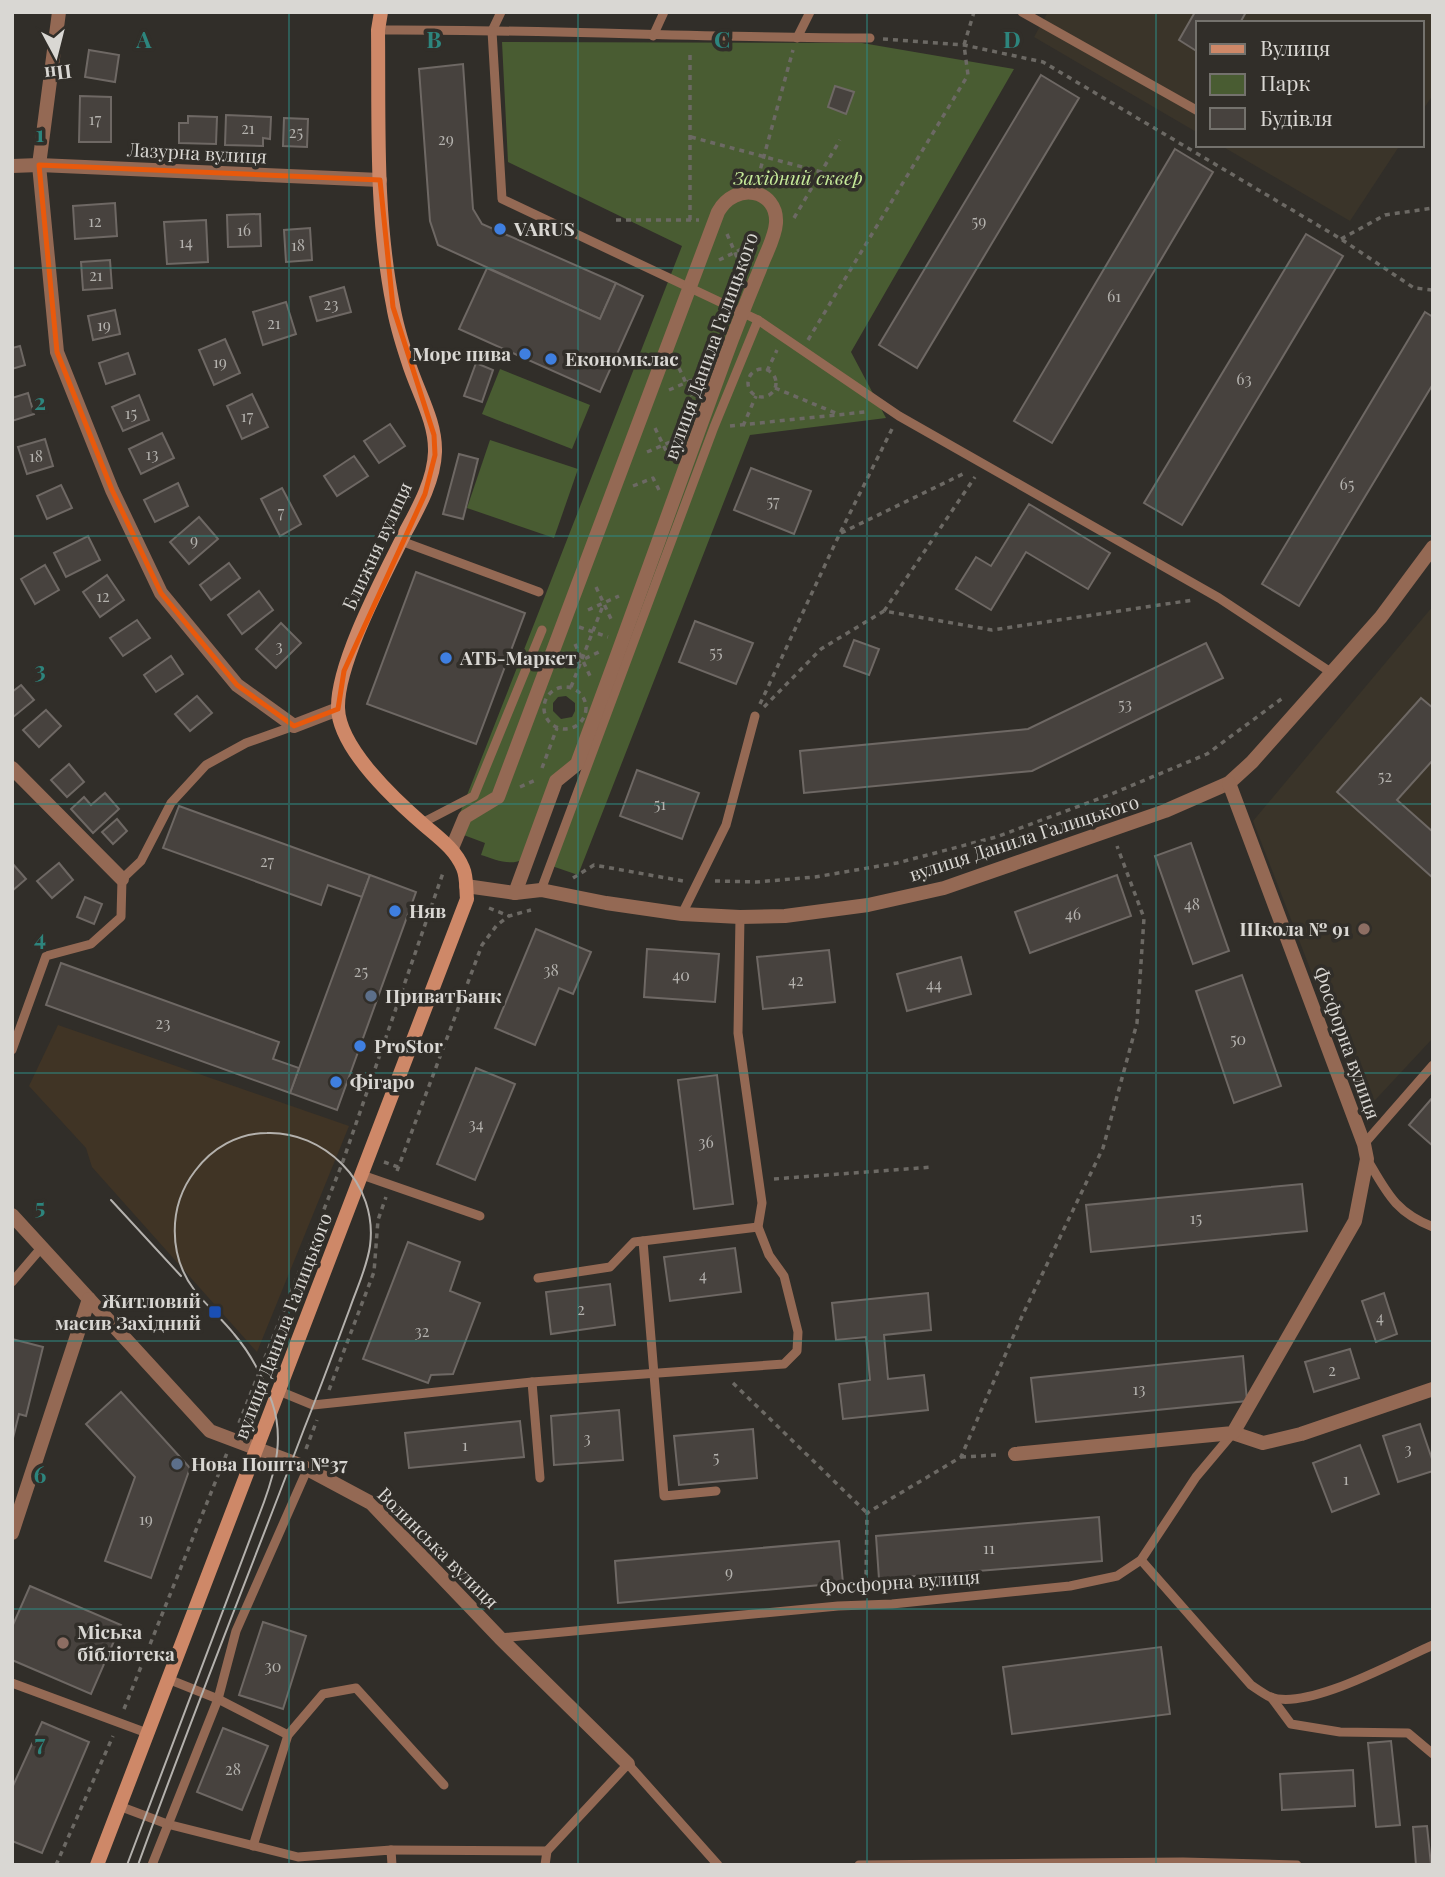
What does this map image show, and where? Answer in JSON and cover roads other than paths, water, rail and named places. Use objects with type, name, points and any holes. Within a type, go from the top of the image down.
[{"type":"street","points":[[59,12],[39,165],[57,352],[112,490],[161,593],[237,685],[294,726],[338,709]]},
{"type":"street","name":"Ближня вулиця","points":[[381,12],[378,30],[380,180],[385,257],[393,307],[407,361],[434,435],[435,455],[425,494],[352,647],[344,671],[338,709],[346,738],[372,773],[452,848],[463,869],[466,886]]},
{"type":"street","name":"Лазурна вулиця","points":[[12,166],[380,180]]},
{"type":"street","name":"вулиця Данила Галицького","points":[[452,848],[465,817],[498,797],[716,216],[730,196],[739,192],[754,193],[766,199],[772,206],[775,215],[773,234],[722,367],[706,426],[681,480],[577,764],[556,781],[516,892]]},
{"type":"street","name":"вулиця Данила Галицького","points":[[97,1865],[467,899],[466,886],[516,892],[547,891],[682,914],[740,917],[806,913],[909,897],[977,877],[1111,831],[1229,783],[1252,762],[1381,617],[1433,547]]},
{"type":"street","points":[[12,768],[122,879]]},
{"type":"street","name":"Фосфорна вулиця","points":[[1229,783],[1364,1144],[1367,1159],[1355,1221],[1233,1433]]},
{"type":"street","name":"Волинська вулиця","points":[[12,1214],[210,1431],[303,1468],[371,1503],[500,1638],[628,1765]]},
{"type":"street","points":[[12,1533],[89,1299]]},
{"type":"street","points":[[1015,1454],[1233,1433],[1263,1443],[1301,1434],[1433,1389]]},
{"type":"lane","points":[[501,12],[492,31],[502,199],[758,320],[899,416],[1219,598],[1332,673]]},
{"type":"lane","points":[[653,36],[664,12]]},
{"type":"lane","points":[[797,38],[810,12]]},
{"type":"lane","points":[[1022,12],[1196,110]]},
{"type":"lane","points":[[378,30],[870,38]]},
{"type":"lane","points":[[547,891],[706,426],[758,320]]},
{"type":"lane","points":[[401,541],[539,592]]},
{"type":"lane","points":[[422,822],[474,796],[542,630]]},
{"type":"lane","points":[[682,914],[726,825],[755,716]]},
{"type":"lane","points":[[12,1050],[46,956],[91,944],[121,917],[122,879],[141,861],[171,803],[206,765],[246,743],[294,726]]},
{"type":"lane","points":[[279,1391],[313,1405],[532,1382],[784,1363],[797,1351],[798,1332],[784,1276],[769,1255],[758,1227],[762,1203],[738,1033],[740,917]]},
{"type":"lane","points":[[1364,1144],[1433,1065]]},
{"type":"lane","name":"Фосфорна вулиця","points":[[1367,1159],[1391,1200],[1413,1219],[1433,1227]]},
{"type":"lane","points":[[362,1175],[480,1216]]},
{"type":"lane","points":[[538,1278],[610,1268],[634,1242],[758,1227]]},
{"type":"lane","points":[[643,1241],[664,1496],[716,1491]]},
{"type":"lane","points":[[12,1282],[42,1247]]},
{"type":"lane","points":[[532,1382],[540,1478]]},
{"type":"lane","name":"Фосфорна вулиця","points":[[500,1638],[838,1606],[892,1605],[1070,1586],[1116,1576],[1141,1560],[1196,1477],[1233,1433]]},
{"type":"lane","points":[[152,1865],[218,1699],[236,1631],[303,1468]]},
{"type":"lane","points":[[1141,1560],[1251,1685],[1270,1697],[1291,1724],[1339,1732],[1408,1733],[1433,1754]]},
{"type":"lane","points":[[1270,1697],[1291,1699],[1318,1695],[1433,1645]]},
{"type":"lane","points":[[168,1679],[218,1699],[288,1735]]},
{"type":"lane","points":[[12,1683],[147,1733]]},
{"type":"lane","points":[[253,1846],[288,1735],[323,1694],[356,1688],[444,1785]]},
{"type":"lane","points":[[545,1865],[547,1851],[628,1765]]},
{"type":"lane","name":"Волинська вулиця","points":[[628,1765],[718,1865]]},
{"type":"lane","points":[[119,1806],[167,1824],[298,1857],[391,1850],[547,1851]]},
{"type":"lane","points":[[391,1850],[392,1865]]},
{"type":"lane","points":[[859,1865],[1183,1862],[1297,1865]]},
{"type":"tram line","points":[[127,1865],[264,1502],[272,1477],[278,1440],[272,1402],[251,1358],[186,1277],[176,1247],[176,1215],[186,1185],[195,1171],[209,1155],[227,1143],[246,1136],[267,1133],[298,1137],[326,1151],[342,1164],[356,1182],[369,1213],[369,1254],[138,1865]]},
{"type":"tram line","points":[[111,1200],[181,1276]]},
{"type":"place","name":"VARUS","points":[[500,229]]},
{"type":"place","name":"Море пива","points":[[525,354]]},
{"type":"place","name":"Економклас","points":[[551,359]]},
{"type":"place","name":"АТБ-Маркет","points":[[446,658]]},
{"type":"place","name":"Няв","points":[[395,911]]},
{"type":"place","name":"Школа № 91","points":[[1364,929]]},
{"type":"place","name":"ПриватБанк","points":[[371,996]]},
{"type":"place","name":"ProStor","points":[[360,1046]]},
{"type":"place","name":"Фігаро","points":[[336,1082]]},
{"type":"place","name":"Житловий масив Західний","points":[[215,1312]]},
{"type":"place","name":"Нова Пошта №37","points":[[177,1464]]},
{"type":"place","name":"Міська бібліотека","points":[[63,1643]]},
{"type":"park label","name":"Західний сквер","points":[[798,178]]}]
